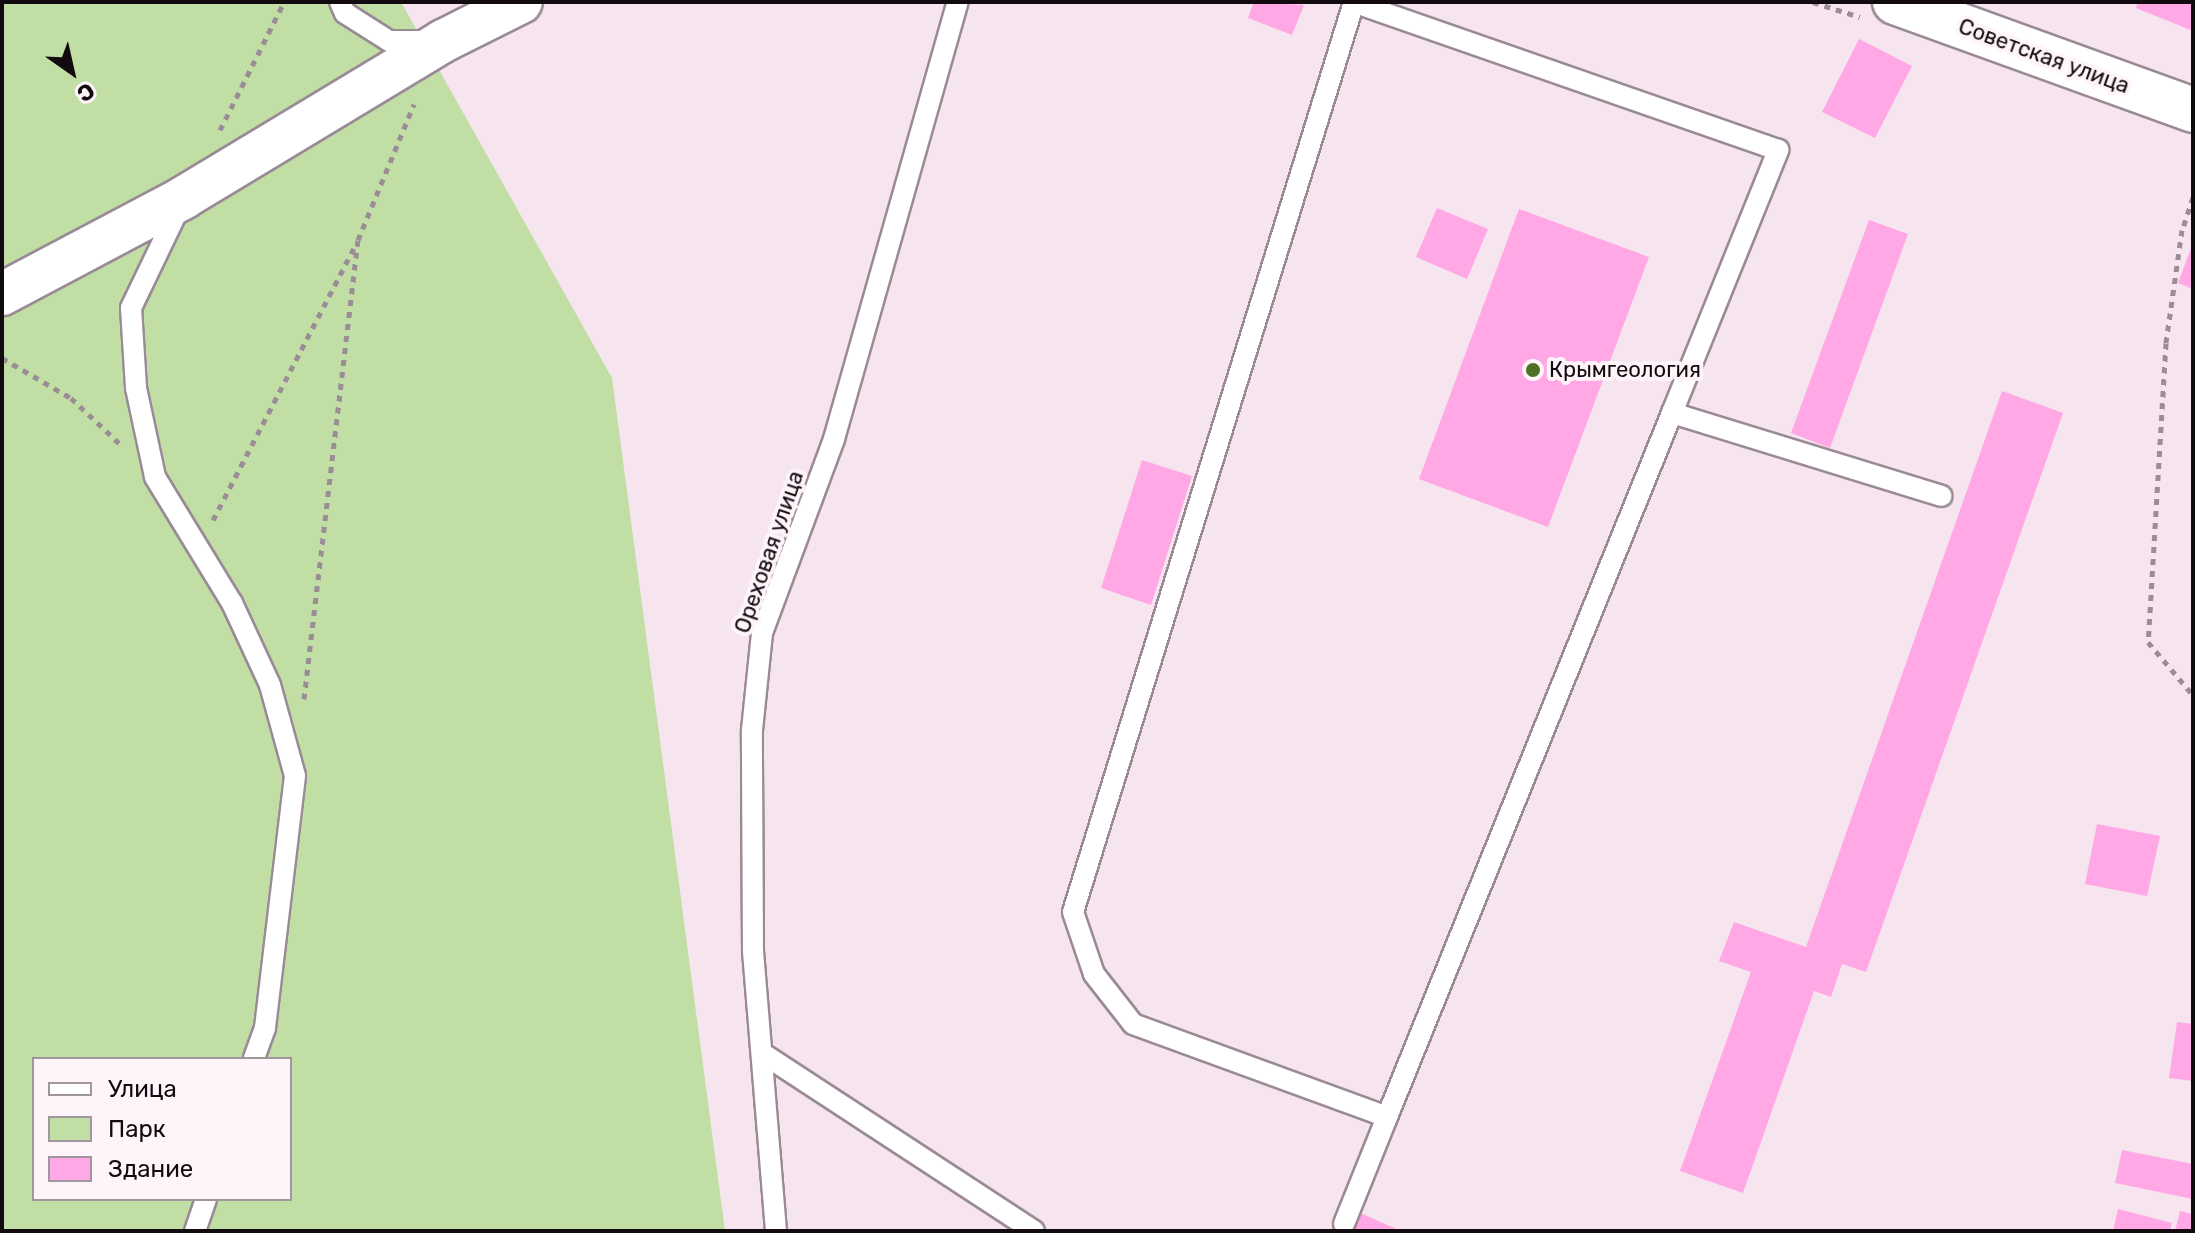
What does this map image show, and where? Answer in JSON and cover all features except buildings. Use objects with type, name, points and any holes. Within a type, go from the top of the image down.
[{"type":"street","points":[[2,294],[183,198],[443,41],[521,2]]},
{"type":"street","name":"Советская улица","points":[[1895,2],[2193,110]]},
{"type":"lane","points":[[340,2],[345,13],[389,41],[443,41]]},
{"type":"lane","name":"Ореховая улица","points":[[776,1231],[753,950],[752,730],[762,633],[834,439],[958,2]]},
{"type":"lane","points":[[1344,1224],[1778,150],[1354,2],[1073,912],[1094,974],[1133,1024],[1387,1117]]},
{"type":"lane","points":[[183,198],[131,308],[136,388],[155,477],[232,603],[270,685],[295,776],[265,1028],[255,1057]]},
{"type":"lane","points":[[1672,413],[1941,496]]},
{"type":"lane","points":[[762,1053],[1034,1231]]},
{"type":"lane","points":[[195,1231],[205,1201]]},
{"type":"path","points":[[212,145],[284,2]]},
{"type":"path","points":[[197,550],[358,240],[417,97]]},
{"type":"path","points":[[2193,197],[2182,230],[2166,343],[2148,642],[2193,695]]},
{"type":"path","points":[[302,713],[358,240]]},
{"type":"path","points":[[2,358],[71,398],[155,477]]},
{"type":"green space","points":[[2,2],[401,2],[612,378],[725,1231],[2,1231]]},
{"type":"place","name":"Крымгеология","points":[[1533,370]]}]
